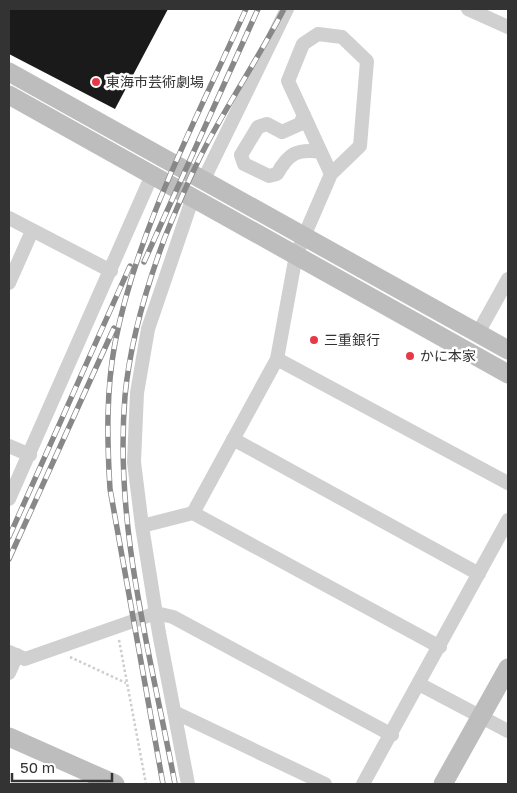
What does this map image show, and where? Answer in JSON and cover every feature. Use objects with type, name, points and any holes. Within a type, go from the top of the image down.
[{"type":"street","points":[[203,181],[287,9]]},
{"type":"street","points":[[468,9],[508,27]]},
{"type":"street","points":[[193,513],[277,359],[296,255],[331,174],[360,146],[367,61],[342,37],[318,34],[303,44],[288,81],[331,174]]},
{"type":"street","points":[[9,72],[508,350]]},
{"type":"street","points":[[9,95],[508,374]]},
{"type":"street","points":[[282,132],[300,124],[304,115]]},
{"type":"street","points":[[292,155],[288,140],[282,132],[267,124],[258,127],[241,156],[244,164],[269,176],[276,174],[285,159],[292,155],[307,150],[321,152]]},
{"type":"street","points":[[9,500],[152,175]]},
{"type":"street","points":[[188,784],[156,613],[134,462],[136,393],[148,329],[193,198]]},
{"type":"street","points":[[9,218],[111,271]]},
{"type":"street","points":[[9,284],[32,231]]},
{"type":"street","points":[[478,333],[508,279]]},
{"type":"street","points":[[277,359],[508,483]]},
{"type":"street","points":[[233,439],[479,574]]},
{"type":"street","points":[[9,446],[30,455]]},
{"type":"street","points":[[142,526],[193,513],[440,647]]},
{"type":"street","points":[[363,784],[392,735],[508,520]]},
{"type":"street","points":[[9,673],[13,653],[24,659],[156,613],[173,617],[392,735]]},
{"type":"street","points":[[443,784],[508,668]]},
{"type":"street","points":[[419,684],[508,731]]},
{"type":"street","points":[[174,712],[325,784]]},
{"type":"street","points":[[9,737],[110,783]]},
{"type":"path","points":[[116,627],[146,784]]},
{"type":"path","points":[[53,649],[127,683]]},
{"type":"building","name":"東海市芸術劇場","points":[[9,9],[168,9],[115,109],[9,54]]},
{"type":"railway","points":[[163,784],[110,489],[108,434],[110,379],[115,343],[125,299],[138,257],[171,173],[246,9]]},
{"type":"railway","points":[[144,262],[258,9]]},
{"type":"railway","points":[[175,784],[146,640],[130,543],[123,445],[127,376],[145,295],[180,200],[209,140],[284,9]]},
{"type":"railway","points":[[9,537],[130,266]]},
{"type":"railway","points":[[9,559],[114,328]]},
{"type":"place","name":"東海市芸術劇場","points":[[96,82]]},
{"type":"place","name":"三重銀行","points":[[314,340]]},
{"type":"place","name":"かに本家","points":[[410,356]]}]
